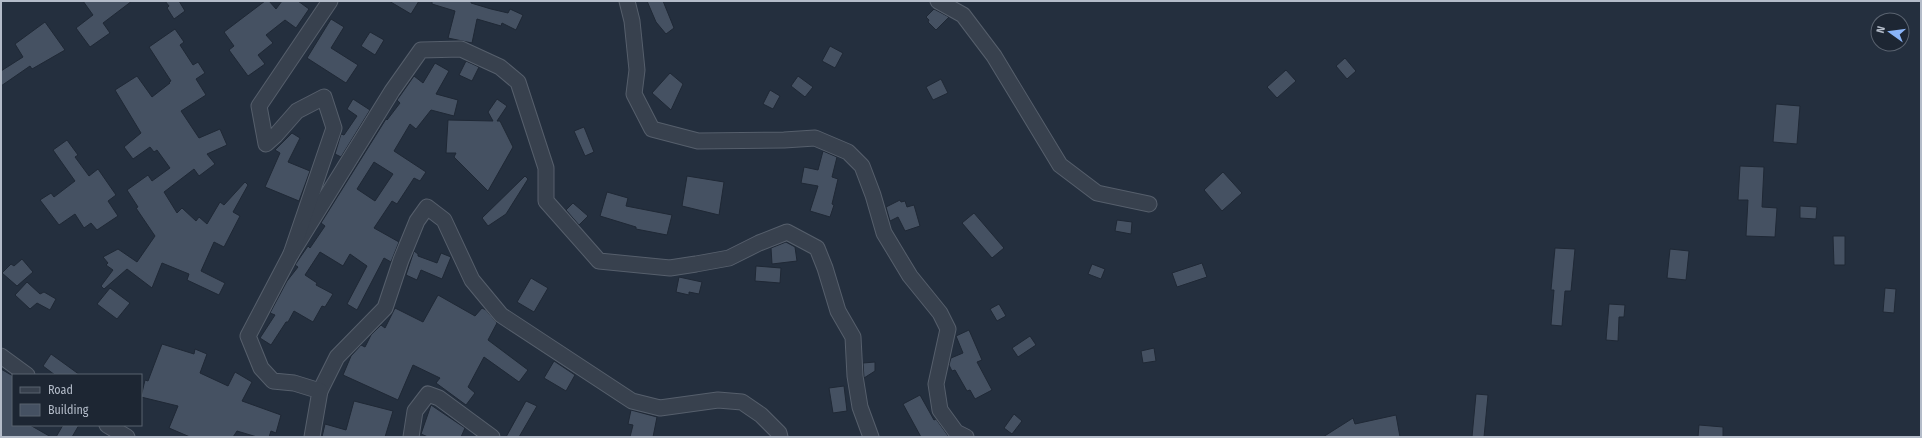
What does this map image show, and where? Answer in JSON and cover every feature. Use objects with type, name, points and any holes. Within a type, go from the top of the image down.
[{"type":"street","points":[[291,254],[334,128],[324,97],[297,111],[266,144],[259,106],[330,1]]},
{"type":"street","points":[[627,1],[632,21],[636,63],[634,94],[652,129],[698,141],[784,140],[815,138],[848,152],[862,166],[873,195],[884,233],[910,276],[940,313],[948,328],[936,384],[940,410],[956,432],[966,437]]},
{"type":"street","points":[[938,1],[963,15],[994,56],[1060,165],[1097,193],[1149,204]]},
{"type":"street","points":[[320,391],[294,383],[273,381],[261,368],[248,336],[291,254],[392,91],[421,50],[461,49],[500,67],[518,82],[546,168],[546,201],[599,262],[670,268],[696,264],[729,258],[759,243],[787,232],[817,248],[825,268],[838,311],[853,337],[855,376],[860,407],[871,437]]},
{"type":"street","points":[[312,437],[320,391],[336,357],[385,308],[401,260],[417,221],[427,207],[444,220],[472,280],[501,315],[619,393],[632,401],[660,408],[718,400],[742,402],[761,415],[779,433],[780,437]]},
{"type":"street","points":[[1,356],[26,374]]},
{"type":"street","points":[[411,437],[415,411],[428,394],[439,398],[492,437]]},
{"type":"street","points":[[109,426],[127,437]]},
{"type":"building","points":[[83,1],[132,1],[103,23],[110,33],[90,47],[76,28],[93,15]]},
{"type":"building","points":[[165,1],[179,1],[185,11],[174,19],[167,8],[169,6]]},
{"type":"building","points":[[265,1],[269,1],[276,9],[282,1],[298,1],[309,9],[296,28],[285,20],[266,35],[273,43],[258,55],[265,64],[248,76],[229,50],[234,46],[224,32]]},
{"type":"building","points":[[389,1],[419,1],[411,14]]},
{"type":"building","points":[[432,1],[471,1],[471,3],[491,9],[508,13],[510,9],[523,15],[516,30],[502,23],[501,26],[477,19],[472,43],[448,38],[455,11],[432,4]]},
{"type":"building","points":[[647,1],[663,1],[674,28],[666,34],[656,22]]},
{"type":"building","points":[[934,9],[949,17],[936,30],[928,22],[929,20],[926,17]]},
{"type":"building","points":[[331,19],[344,27],[331,48],[358,65],[346,83],[307,58]]},
{"type":"building","points":[[45,22],[65,50],[32,69],[30,66],[1,86],[1,71],[23,57],[15,44]]},
{"type":"building","points":[[175,29],[184,42],[180,45],[193,65],[198,62],[205,73],[196,79],[206,95],[181,111],[199,138],[220,129],[227,145],[207,154],[215,164],[199,176],[194,169],[164,192],[177,213],[182,208],[196,221],[199,217],[207,224],[220,202],[224,205],[245,182],[248,185],[233,212],[240,216],[224,247],[214,242],[201,271],[225,283],[219,295],[187,280],[189,274],[162,263],[152,288],[127,269],[104,289],[101,286],[113,270],[106,265],[108,263],[103,257],[118,249],[137,262],[155,236],[136,208],[138,207],[127,190],[148,175],[152,181],[170,168],[157,150],[154,152],[150,147],[133,159],[124,147],[141,133],[115,90],[137,76],[152,97],[170,83],[169,82],[171,81],[149,47]]},
{"type":"building","points":[[370,32],[384,40],[375,55],[361,46]]},
{"type":"building","points":[[830,46],[843,53],[835,68],[822,61]]},
{"type":"building","points":[[1345,58],[1356,71],[1347,79],[1336,66]]},
{"type":"building","points":[[466,61],[479,67],[472,81],[459,75]]},
{"type":"building","points":[[435,63],[449,71],[436,94],[458,100],[454,116],[431,110],[416,129],[410,124],[394,151],[426,172],[420,181],[414,178],[397,204],[392,201],[374,228],[399,242],[391,262],[384,258],[357,310],[347,304],[367,266],[350,254],[343,266],[320,252],[305,275],[317,283],[316,285],[333,294],[325,307],[322,306],[313,322],[294,311],[271,345],[260,338],[275,315],[270,313],[287,281],[298,267],[295,265],[308,246],[310,248],[325,226],[321,223],[386,119],[387,120],[400,103],[397,100],[414,76],[423,83]],"holes":[[[374,162],[393,174],[375,201],[357,189]]]},
{"type":"building","points":[[1286,70],[1296,81],[1277,98],[1267,87]]},
{"type":"building","points":[[670,73],[683,84],[671,110],[652,93]]},
{"type":"building","points":[[798,76],[813,87],[805,97],[791,86]]},
{"type":"building","points":[[941,79],[948,93],[933,100],[926,87]]},
{"type":"building","points":[[770,90],[780,96],[773,109],[763,104]]},
{"type":"building","points":[[353,99],[370,110],[341,157],[335,154],[341,134],[344,135],[357,116],[347,109]]},
{"type":"building","points":[[497,99],[507,106],[497,121],[500,121],[513,147],[488,191],[454,157],[456,153],[446,153],[448,120],[493,121],[488,112]]},
{"type":"building","points":[[1776,104],[1800,106],[1797,144],[1773,142]]},
{"type":"building","points":[[584,127],[594,152],[585,156],[574,131]]},
{"type":"building","points":[[292,133],[300,138],[288,162],[310,171],[299,201],[265,187],[280,153],[275,150]]},
{"type":"building","points":[[67,140],[78,155],[75,157],[89,176],[98,169],[116,195],[108,201],[118,216],[97,230],[91,223],[84,228],[75,214],[59,225],[40,200],[51,193],[54,197],[75,181],[53,150]]},
{"type":"building","points":[[823,151],[837,157],[832,177],[838,179],[832,204],[834,205],[830,217],[810,211],[818,186],[801,183],[804,167],[818,170]]},
{"type":"building","points":[[1740,166],[1764,167],[1762,207],[1777,208],[1775,237],[1746,236],[1748,200],[1738,200]]},
{"type":"building","points":[[1223,172],[1242,193],[1222,211],[1204,190]]},
{"type":"building","points":[[525,176],[528,179],[506,214],[488,226],[482,218]]},
{"type":"building","points":[[687,176],[724,182],[719,215],[682,206]]},
{"type":"building","points":[[607,192],[628,198],[626,206],[672,215],[667,235],[636,229],[636,227],[600,216]]},
{"type":"building","points":[[900,200],[901,202],[905,201],[907,207],[914,205],[920,226],[905,231],[898,217],[890,221],[886,207]]},
{"type":"building","points":[[573,203],[588,216],[579,225],[566,210]]},
{"type":"building","points":[[1800,206],[1817,207],[1816,219],[1800,218]]},
{"type":"building","points":[[974,213],[1004,248],[992,258],[962,223]]},
{"type":"building","points":[[1117,220],[1132,222],[1131,234],[1115,231]]},
{"type":"building","points":[[1833,236],[1845,236],[1845,265],[1834,265]]},
{"type":"building","points":[[786,242],[795,247],[797,261],[772,264],[771,248]]},
{"type":"building","points":[[1555,248],[1575,249],[1571,291],[1565,291],[1562,326],[1551,325],[1554,290],[1551,290]]},
{"type":"building","points":[[1670,249],[1689,251],[1686,280],[1667,278]]},
{"type":"building","points":[[414,251],[418,254],[418,256],[437,263],[441,253],[451,257],[442,279],[421,270],[417,280],[406,275]]},
{"type":"building","points":[[22,259],[33,272],[17,286],[2,273],[11,264],[14,266]]},
{"type":"building","points":[[1202,263],[1207,277],[1177,287],[1172,273]]},
{"type":"building","points":[[1092,264],[1105,269],[1101,279],[1088,274]]},
{"type":"building","points":[[756,266],[781,268],[780,283],[755,281]]},
{"type":"building","points":[[679,277],[702,282],[699,294],[689,292],[689,295],[676,292]]},
{"type":"building","points":[[531,278],[548,288],[534,312],[517,302]]},
{"type":"building","points":[[27,282],[40,294],[44,292],[56,299],[50,310],[37,303],[30,309],[15,295]]},
{"type":"building","points":[[110,288],[130,303],[117,319],[97,304]]},
{"type":"building","points":[[1885,288],[1896,289],[1894,313],[1883,312]]},
{"type":"building","points":[[438,295],[475,316],[482,308],[486,310],[497,323],[488,340],[528,370],[519,382],[484,357],[468,387],[475,393],[466,405],[436,383],[440,378],[413,365],[398,400],[343,375],[351,356],[361,345],[365,347],[371,335],[381,325],[385,328],[395,308],[423,322]]},
{"type":"building","points":[[999,304],[1006,316],[997,321],[990,309]]},
{"type":"building","points":[[1609,304],[1625,305],[1624,317],[1619,317],[1618,341],[1606,340]]},
{"type":"building","points":[[969,330],[982,360],[977,362],[992,390],[975,399],[970,390],[967,391],[955,370],[952,371],[949,365],[951,358],[963,353],[956,336]]},
{"type":"building","points":[[1030,336],[1036,345],[1018,357],[1012,348]]},
{"type":"building","points":[[162,344],[194,354],[195,349],[207,354],[200,373],[228,386],[235,372],[252,382],[242,401],[281,415],[276,433],[271,431],[269,437],[257,437],[237,431],[233,437],[190,437],[169,428],[178,406],[142,397],[145,380],[148,381]]},
{"type":"building","points":[[1154,348],[1156,361],[1143,363],[1141,351]]},
{"type":"building","points":[[51,354],[79,374],[54,374],[43,366]]},
{"type":"building","points":[[554,361],[575,375],[566,391],[544,378]]},
{"type":"building","points":[[875,362],[875,371],[864,378],[863,363]]},
{"type":"building","points":[[1,369],[12,375],[12,426],[32,426],[51,437],[1,437]]},
{"type":"building","points":[[844,386],[847,411],[833,413],[829,388]]},
{"type":"building","points":[[1476,394],[1488,395],[1484,437],[1472,437]]},
{"type":"building","points":[[920,395],[934,420],[936,419],[949,437],[921,437],[903,404]]},
{"type":"building","points":[[354,401],[393,411],[385,437],[322,437],[325,424],[346,430]]},
{"type":"building","points":[[526,401],[537,406],[519,437],[506,437]]},
{"type":"building","points":[[431,405],[465,428],[461,437],[428,437],[421,434]]},
{"type":"building","points":[[631,410],[657,417],[653,437],[630,437],[633,425],[628,424]]},
{"type":"building","points":[[1014,414],[1022,421],[1012,434],[1004,428]]},
{"type":"building","points":[[1396,415],[1400,437],[1323,437],[1353,418],[1355,424]]},
{"type":"building","points":[[1699,425],[1723,427],[1723,437],[1698,437]]},
{"type":"building","points":[[62,426],[78,426],[72,437],[56,437]]}]
